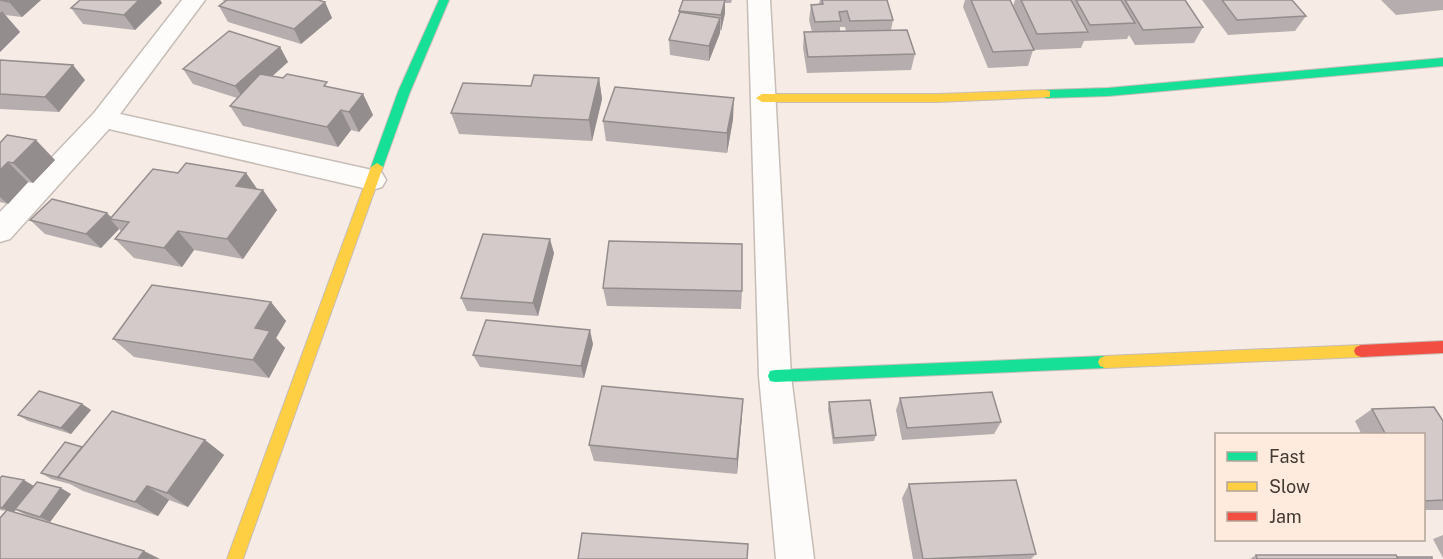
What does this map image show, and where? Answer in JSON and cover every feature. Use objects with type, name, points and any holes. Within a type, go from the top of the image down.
[{"type":"street","points":[[0,231],[103,119],[194,0]]},
{"type":"street","points":[[235,559],[404,92],[444,0]]},
{"type":"street","points":[[759,0],[775,376],[795,559]]},
{"type":"street","points":[[762,98],[938,98],[1108,92],[1443,62]]},
{"type":"street","points":[[103,119],[372,180]]},
{"type":"street","points":[[775,376],[1443,347]]},
{"type":"building","points":[[80,0],[139,0],[124,15],[71,8]]},
{"type":"building","points":[[227,0],[318,0],[325,2],[294,29],[219,6]]},
{"type":"building","points":[[683,0],[725,0],[721,15],[679,11]]},
{"type":"building","points":[[822,0],[887,0],[893,20],[850,21],[847,11],[839,12],[841,21],[815,22],[811,5],[823,4]]},
{"type":"building","points":[[971,0],[1010,0],[1034,50],[993,52]]},
{"type":"building","points":[[1021,0],[1071,0],[1088,32],[1037,34]]},
{"type":"building","points":[[1076,0],[1121,0],[1135,23],[1090,25]]},
{"type":"building","points":[[1125,0],[1185,0],[1203,27],[1143,30]]},
{"type":"building","points":[[1222,0],[1292,0],[1306,16],[1237,20]]},
{"type":"building","points":[[680,12],[720,18],[709,46],[669,40]]},
{"type":"building","points":[[907,30],[915,54],[808,57],[804,32]]},
{"type":"building","points":[[229,31],[280,47],[235,86],[183,69]]},
{"type":"building","points":[[0,60],[73,65],[45,97],[0,94]]},
{"type":"building","points":[[260,74],[283,78],[287,74],[327,82],[324,86],[363,94],[349,112],[341,110],[327,127],[230,106]]},
{"type":"building","points":[[534,75],[599,78],[589,120],[451,113],[463,83],[531,86]]},
{"type":"building","points":[[615,87],[734,98],[727,133],[603,121]]},
{"type":"building","points":[[7,135],[36,140],[13,163],[8,162],[0,170],[0,143]]},
{"type":"building","points":[[186,163],[246,173],[236,186],[263,190],[227,239],[178,231],[164,248],[115,239],[129,222],[110,219],[153,169],[178,173]]},
{"type":"building","points":[[52,199],[107,213],[86,234],[30,220]]},
{"type":"building","points":[[483,234],[550,239],[533,303],[461,298]]},
{"type":"building","points":[[609,241],[742,244],[742,291],[603,288]]},
{"type":"building","points":[[152,285],[271,302],[255,328],[270,331],[253,360],[113,339]]},
{"type":"building","points":[[486,320],[590,330],[581,366],[473,355]]},
{"type":"building","points":[[602,386],[743,399],[737,459],[589,445]]},
{"type":"building","points":[[39,391],[82,404],[61,428],[18,415]]},
{"type":"building","points":[[992,392],[1001,422],[907,428],[900,398]]},
{"type":"building","points":[[870,400],[876,435],[834,438],[829,402]]},
{"type":"building","points":[[1434,407],[1443,421],[1443,500],[1425,501],[1425,433],[1385,433],[1372,409]]},
{"type":"building","points":[[112,411],[205,440],[167,493],[147,486],[135,502],[58,477]]},
{"type":"building","points":[[65,442],[82,447],[58,477],[60,478],[41,473]]},
{"type":"building","points":[[2,476],[24,480],[2,508],[0,507],[0,478]]},
{"type":"building","points":[[1016,480],[1036,554],[923,559],[909,484]]},
{"type":"building","points":[[37,482],[61,488],[40,517],[15,509]]},
{"type":"building","points":[[7,510],[144,551],[138,559],[0,559],[0,518]]},
{"type":"building","points":[[582,533],[748,544],[747,559],[578,559]]},
{"type":"building","points":[[1256,555],[1396,555],[1398,559],[1257,559]]},
{"type":"building","points":[[1397,557],[1432,557],[1432,559],[1398,559]]},
{"type":"traffic: fast","points":[[377,167],[404,92],[444,0]]},
{"type":"traffic: fast","points":[[1046,94],[1108,92],[1443,62]]},
{"type":"traffic: fast","points":[[775,376],[1105,362]]},
{"type":"traffic: slow","points":[[762,98],[938,98],[1046,94]]},
{"type":"traffic: slow","points":[[235,559],[377,167]]},
{"type":"traffic: slow","points":[[1105,362],[1361,351]]},
{"type":"traffic: jam","points":[[1361,351],[1443,347]]}]
